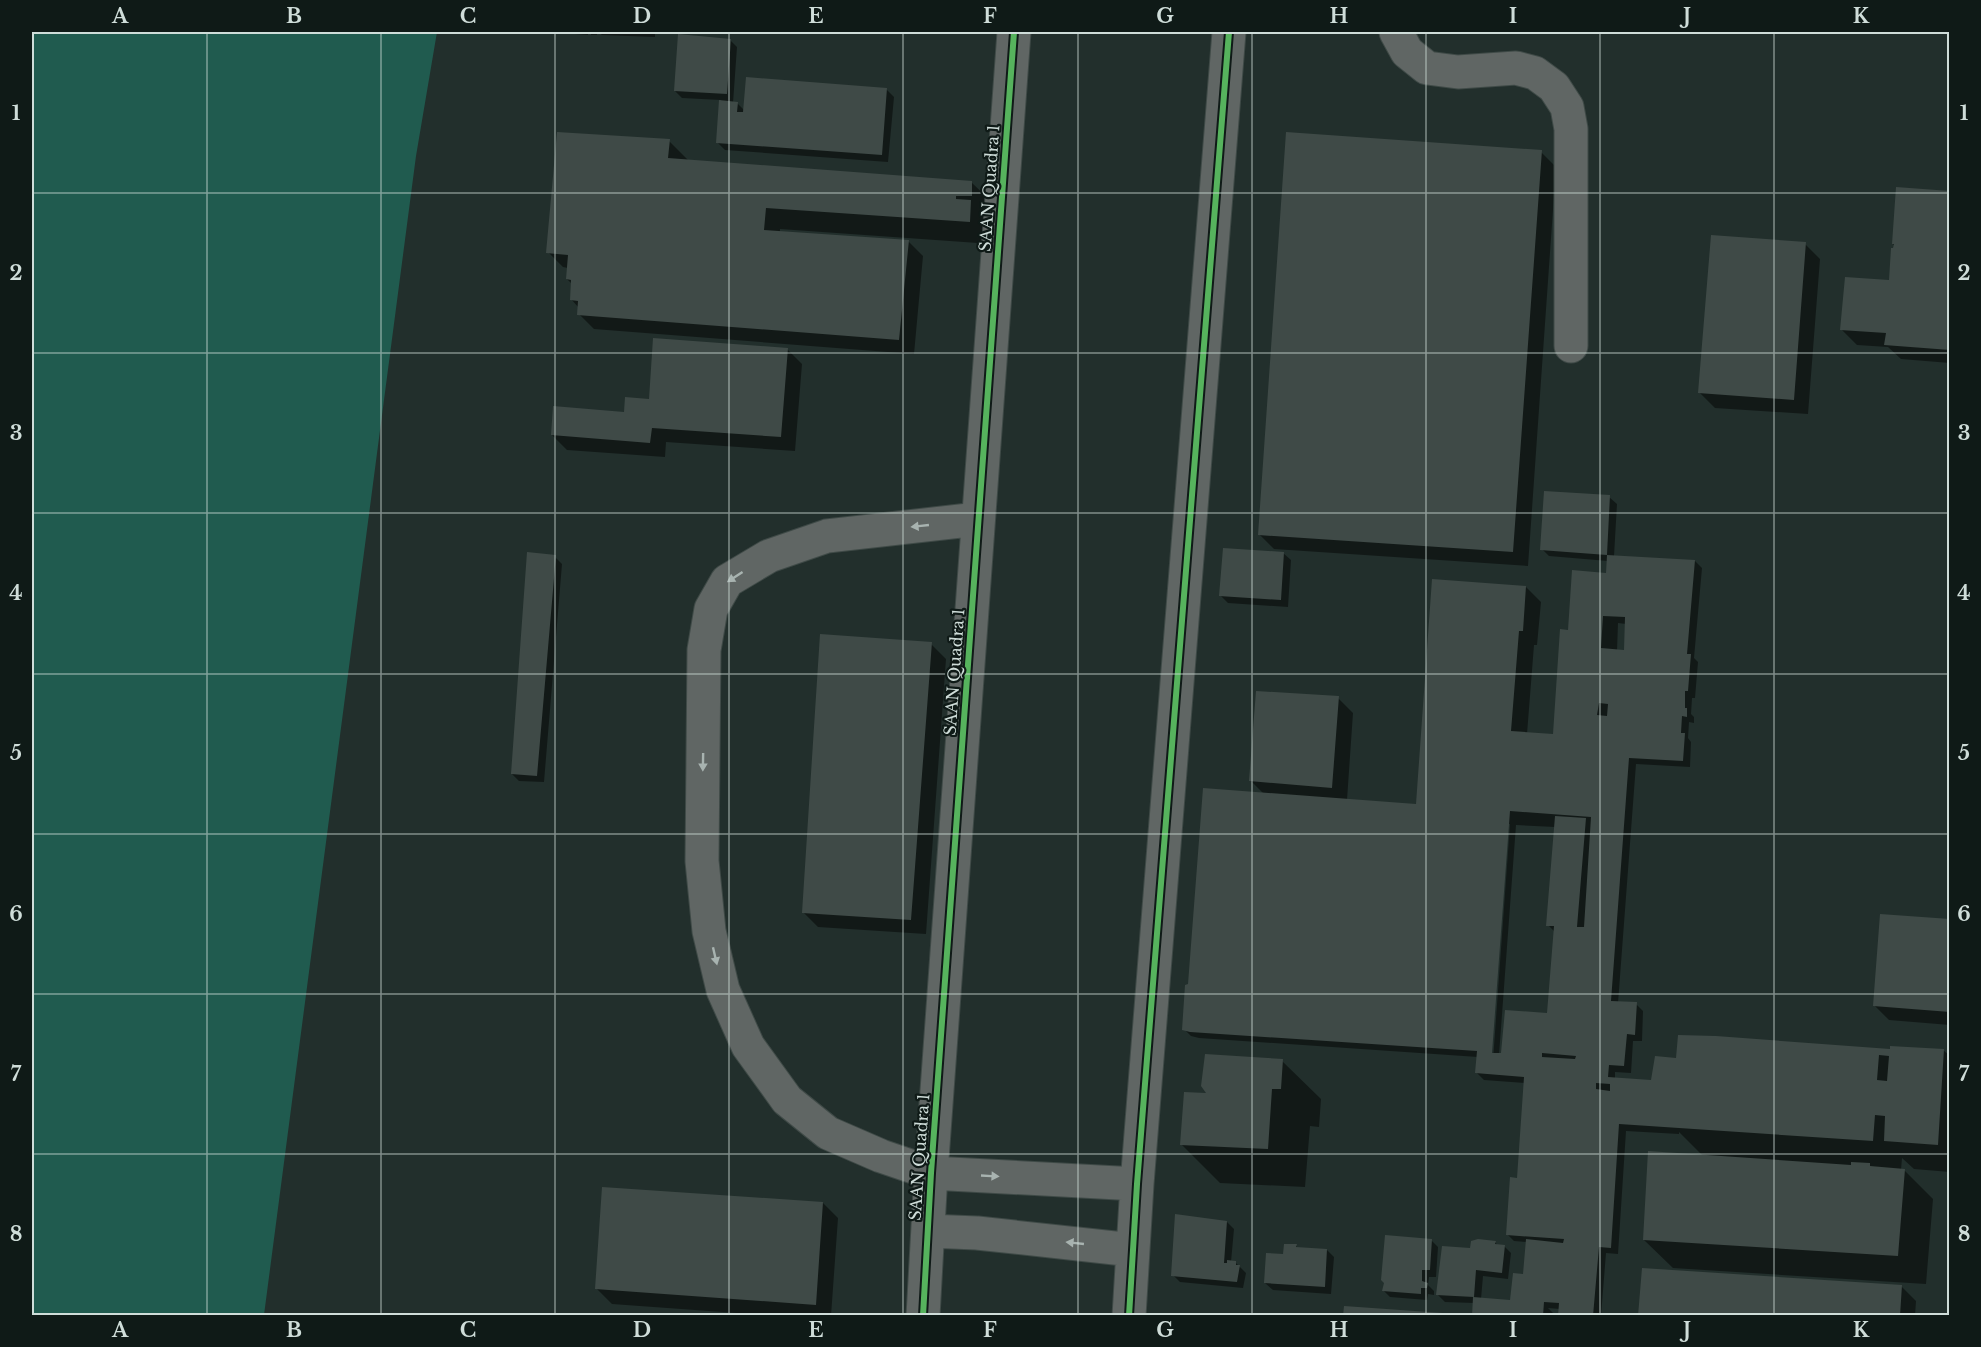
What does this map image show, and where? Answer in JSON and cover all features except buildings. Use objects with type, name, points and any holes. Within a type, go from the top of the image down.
[{"type":"street","name":"SAAN Quadra 1","points":[[923,1316],[931,1173],[1014,32]]},
{"type":"street","points":[[1129,1316],[1137,1184],[1229,32]]},
{"type":"street","points":[[1396,32],[1407,52],[1427,68],[1458,72],[1516,68],[1525,70],[1535,73],[1554,87],[1566,107],[1571,129],[1571,346]]},
{"type":"street","points":[[978,519],[827,536],[769,556],[727,581],[711,609],[704,650],[702,861],[709,931],[723,990],[748,1046],[787,1100],[828,1133],[880,1156],[931,1173],[1137,1184]]},
{"type":"street","points":[[928,1231],[977,1233],[1133,1250]]},
{"type":"green space","points":[[32,32],[437,32],[416,156],[264,1315],[32,1315]]},
{"type":"cycle path","points":[[923,1316],[931,1173],[1014,32]]},
{"type":"cycle path","points":[[1129,1316],[1137,1184],[1229,32]]}]
